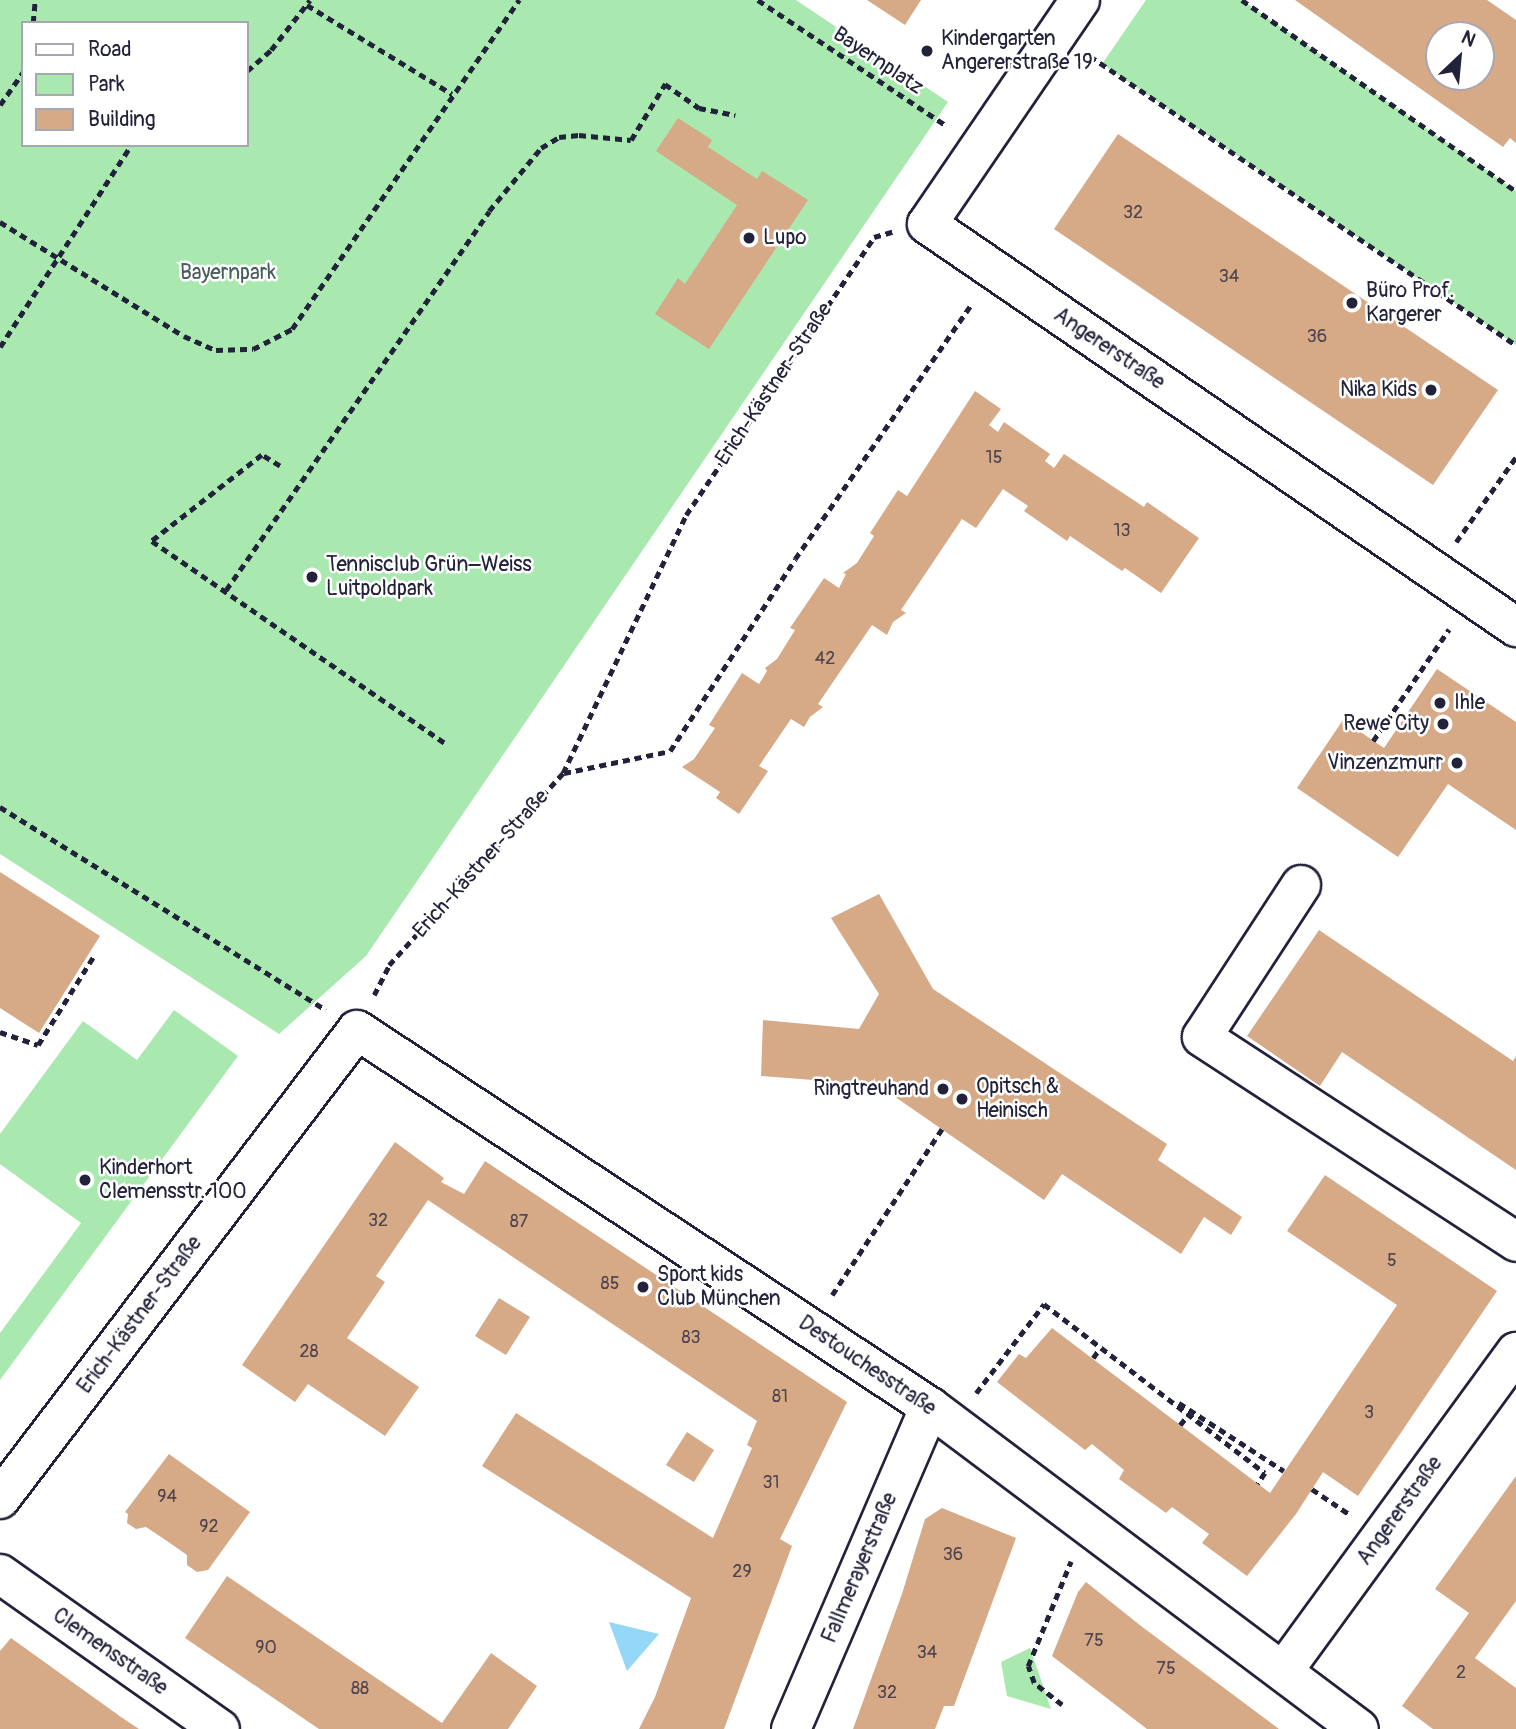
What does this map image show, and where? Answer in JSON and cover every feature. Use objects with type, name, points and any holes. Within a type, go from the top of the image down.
[{"type":"street","points":[[927,224],[1080,0]]},
{"type":"street","name":"Angererstraße","points":[[927,224],[1516,627]]},
{"type":"street","points":[[1301,885],[1202,1037],[1516,1242]]},
{"type":"street","name":"Destouchesstraße","points":[[357,1030],[941,1416],[1284,1670],[1359,1729]]},
{"type":"street","name":"Erich-Kästner-Straße","points":[[0,1499],[357,1030]]},
{"type":"street","name":"Angererstraße","points":[[1284,1670],[1516,1352]]},
{"type":"street","name":"Fallmerayerstraße","points":[[791,1729],[941,1416]]},
{"type":"street","name":"Clemensstraße","points":[[0,1574],[220,1729]]},
{"type":"path","points":[[33,21],[35,0]]},
{"type":"path","points":[[0,222],[184,336],[216,349],[253,349],[292,329],[323,288],[452,94],[519,0]]},
{"type":"path","name":"Bayernplatz","points":[[758,0],[979,148]]},
{"type":"path","points":[[1242,0],[1516,191]]},
{"type":"path","points":[[248,70],[271,50],[308,3],[452,94]]},
{"type":"path","points":[[1057,33],[1516,345]]},
{"type":"path","points":[[0,105],[21,75]]},
{"type":"path","points":[[226,590],[489,211],[541,148],[559,137],[579,135],[631,140],[665,84],[699,108],[735,115]]},
{"type":"path","points":[[0,347],[130,147]]},
{"type":"path","name":"Erich-Kästner-Straße","points":[[357,1030],[389,965],[563,773],[685,515],[874,237],[927,224]]},
{"type":"path","points":[[563,773],[670,751],[795,559],[995,271]]},
{"type":"path","points":[[280,466],[262,455],[152,541],[446,744]]},
{"type":"path","points":[[1435,571],[1516,457]]},
{"type":"path","points":[[1373,741],[1472,596]]},
{"type":"path","points":[[0,807],[357,1030]]},
{"type":"path","points":[[0,1031],[38,1045],[95,954]]},
{"type":"path","points":[[810,1328],[942,1129]]},
{"type":"path","points":[[941,1416],[1044,1304],[1265,1473],[1258,1484]]},
{"type":"path","points":[[1093,1358],[1100,1348]]},
{"type":"path","points":[[1145,1382],[1284,1471]]},
{"type":"path","points":[[1180,1425],[1189,1414]]},
{"type":"path","points":[[1062,1705],[1034,1683],[1028,1666],[1086,1525]]},
{"type":"green space","name":"Tennisclub Grün–Weiss Luitpoldpark","points":[[0,0],[796,0],[948,102],[366,956],[279,1034],[0,854]]},
{"type":"green space","points":[[1146,0],[1242,0],[1516,191],[1516,345],[1102,64]]},
{"type":"green space","name":"Kinderhort Clemensstr. 100","points":[[174,1010],[238,1056],[0,1380],[0,1333],[81,1223],[0,1164],[0,1134],[83,1021],[137,1060]]},
{"type":"green space","points":[[1030,1648],[1051,1709],[1007,1696],[1001,1662]]},
{"type":"water","points":[[609,1622],[659,1634],[627,1671]]},
{"type":"building","points":[[867,0],[921,0],[905,25]]},
{"type":"building","points":[[1295,0],[1487,0],[1516,20],[1516,143],[1510,138],[1503,147]]},
{"type":"building","points":[[678,118],[712,140],[708,147],[757,179],[762,171],[808,200],[709,349],[655,314],[678,278],[685,284],[737,205],[656,151]]},
{"type":"building","points":[[1118,134],[1498,390],[1433,485],[1054,229]]},
{"type":"building","points":[[975,391],[1001,409],[989,425],[998,432],[1004,422],[1050,454],[1045,461],[1054,468],[1064,454],[1144,507],[1147,502],[1199,538],[1161,593],[1070,536],[1067,541],[1024,511],[1028,506],[1003,489],[976,528],[962,519],[901,610],[906,613],[893,622],[887,635],[872,625],[818,704],[823,707],[810,717],[804,727],[791,719],[759,766],[768,771],[739,814],[716,798],[720,792],[682,767],[694,759],[715,728],[709,725],[742,673],[759,684],[767,671],[765,668],[777,659],[795,630],[790,628],[824,578],[839,588],[846,574],[843,573],[857,563],[874,536],[870,533],[898,490],[907,496]]},
{"type":"building","points":[[1437,669],[1516,722],[1516,830],[1448,784],[1398,857],[1297,788],[1343,720],[1384,748]]},
{"type":"building","points":[[0,872],[100,936],[39,1033],[0,1008]]},
{"type":"building","points":[[879,894],[933,989],[1167,1144],[1158,1160],[1242,1217],[1231,1235],[1204,1217],[1181,1254],[1062,1174],[1044,1200],[878,1085],[761,1076],[763,1020],[859,1029],[879,994],[831,918]]},
{"type":"building","points":[[1319,930],[1513,1061],[1516,1056],[1516,1170],[1342,1052],[1320,1086],[1247,1036]]},
{"type":"building","points":[[395,1142],[444,1178],[441,1182],[464,1194],[485,1161],[847,1402],[780,1539],[792,1546],[724,1729],[639,1729],[655,1697],[691,1598],[482,1466],[516,1413],[713,1538],[752,1448],[747,1445],[757,1421],[428,1200],[376,1276],[385,1282],[347,1338],[419,1387],[385,1436],[308,1384],[295,1402],[242,1365]]},
{"type":"building","points":[[1325,1175],[1497,1291],[1358,1496],[1323,1472],[1296,1514],[1247,1576],[1202,1543],[1209,1534],[1172,1507],[1166,1513],[1119,1479],[1124,1470],[1092,1444],[1085,1450],[997,1382],[1019,1354],[1026,1358],[1052,1328],[1270,1493],[1397,1305],[1287,1231]]},
{"type":"building","points":[[499,1298],[530,1317],[506,1355],[475,1336]]},
{"type":"building","points":[[687,1432],[714,1450],[694,1482],[666,1465]]},
{"type":"building","points":[[169,1454],[250,1512],[208,1570],[197,1572],[187,1565],[187,1555],[146,1527],[136,1529],[127,1523],[128,1514],[125,1512]]},
{"type":"building","points":[[1516,1476],[1516,1601],[1475,1658],[1516,1688],[1516,1729],[1433,1729],[1402,1706],[1469,1613],[1435,1589]]},
{"type":"building","points":[[942,1508],[1016,1538],[954,1706],[944,1706],[935,1729],[853,1729],[902,1594],[925,1519]]},
{"type":"building","points":[[227,1576],[442,1723],[491,1653],[537,1686],[508,1729],[319,1729],[185,1638]]},
{"type":"building","points":[[1086,1582],[1279,1729],[1147,1729],[1052,1656],[1078,1592]]},
{"type":"building","points":[[11,1638],[139,1729],[0,1729],[0,1651]]},
{"type":"place","name":"Kindergarten Angererstraße 19","points":[[927,51]]},
{"type":"place","name":"Lupo","points":[[749,238]]},
{"type":"place","name":"Büro Prof. Kargerer","points":[[1352,303]]},
{"type":"place","name":"Nika Kids","points":[[1431,390]]},
{"type":"place","name":"Tennisclub Grün–Weiss Luitpoldpark","points":[[312,577]]},
{"type":"place","name":"Ihle","points":[[1440,703]]},
{"type":"place","name":"Rewe City","points":[[1443,724]]},
{"type":"place","name":"Vinzenzmurr","points":[[1457,763]]},
{"type":"place","name":"Ringtreuhand","points":[[943,1089]]},
{"type":"place","name":"Opitsch & Heinisch","points":[[962,1099]]},
{"type":"place","name":"Kinderhort Clemensstr. 100","points":[[85,1180]]},
{"type":"place","name":"Sport kids Club München","points":[[643,1287]]},
{"type":"park label","name":"Bayernpark","points":[[228,273]]}]
